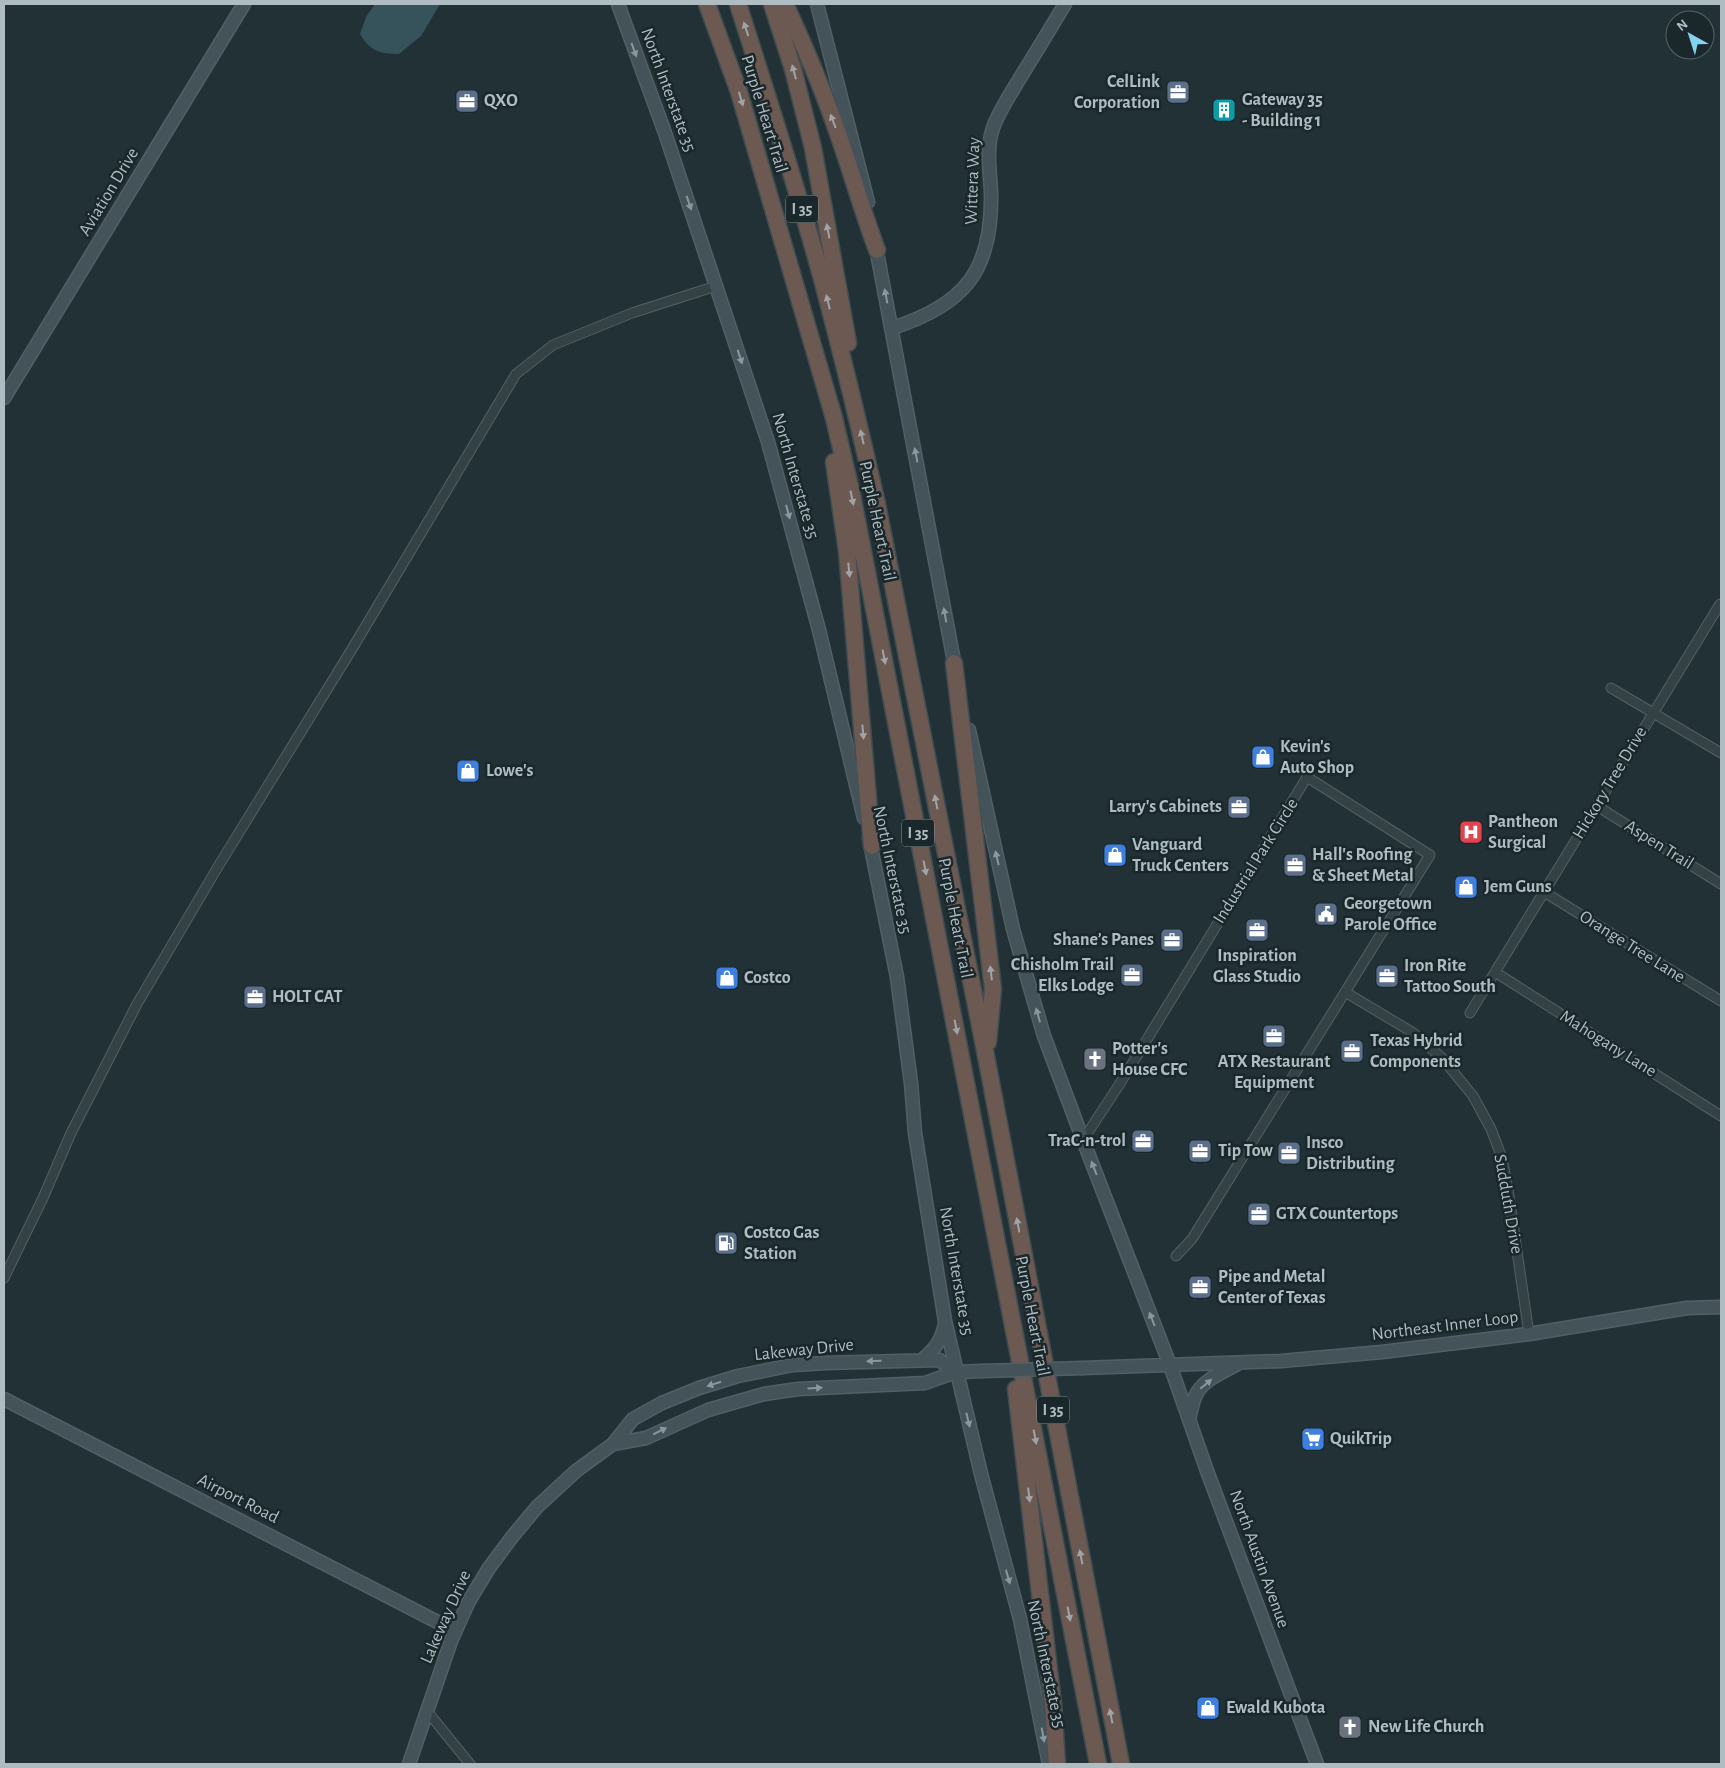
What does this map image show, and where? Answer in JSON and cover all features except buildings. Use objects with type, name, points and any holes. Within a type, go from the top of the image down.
[{"type":"highway","name":"Purple Heart Trail","points":[[707,4],[738,92],[834,418],[852,494],[1098,1764]]},
{"type":"highway","name":"Purple Heart Trail","points":[[738,4],[822,279],[877,504],[986,1056],[1120,1764]]},
{"type":"highway","points":[[772,4],[793,69],[812,148],[847,338],[857,417]]},
{"type":"highway","points":[[785,4],[808,54],[837,130],[862,213],[877,250]]},
{"type":"highway","points":[[813,349],[836,472],[847,551],[872,846]]},
{"type":"highway","points":[[954,663],[993,989],[986,1056]]},
{"type":"highway","points":[[1013,1320],[1017,1394],[1053,1704],[1057,1764]]},
{"type":"main road","name":"Aviation Drive","points":[[4,398],[244,4]]},
{"type":"main road","name":"North Interstate 35","points":[[618,4],[665,133],[776,470],[819,630],[872,846],[896,977],[911,1083],[915,1133],[945,1321],[981,1474],[1020,1619],[1049,1764]]},
{"type":"main road","points":[[818,4],[870,209],[954,663],[1013,929],[1044,1036],[1170,1365]]},
{"type":"main road","name":"Wittera Way","points":[[892,328],[915,320],[935,310],[956,296],[973,277],[984,256],[990,228],[989,148],[992,129],[1001,109],[1065,4]]},
{"type":"main road","name":"Northeast Inner Loop","points":[[1170,1365],[1281,1361],[1382,1352],[1529,1334],[1687,1308],[1721,1307]]},
{"type":"main road","points":[[922,1360],[940,1342],[945,1321]]},
{"type":"main road","name":"Lakeway Drive","points":[[409,1764],[455,1631],[469,1601],[488,1568],[524,1520],[565,1480],[613,1444],[633,1419],[662,1403],[700,1388],[738,1376],[793,1365],[939,1360],[956,1372]]},
{"type":"main road","points":[[1189,1420],[1195,1396],[1200,1388],[1208,1381],[1240,1362]]},
{"type":"main road","name":"Lakeway Drive","points":[[613,1444],[646,1438],[708,1410],[764,1394],[808,1388],[925,1383],[956,1372],[1170,1365]]},
{"type":"main road","name":"North Austin Avenue","points":[[1170,1365],[1317,1764]]},
{"type":"main road","name":"Airport Road","points":[[4,1399],[455,1631]]},
{"type":"street","points":[[4,1278],[43,1198],[71,1133],[137,1004],[516,374],[553,345],[632,313],[716,286]]},
{"type":"street","name":"Hickory Tree Drive","points":[[1470,1013],[1720,604]]},
{"type":"street","points":[[1611,688],[1721,753]]},
{"type":"street","name":"Industrial Park Circle","points":[[1083,1140],[1121,1082],[1308,777],[1430,855],[1192,1239],[1176,1256]]},
{"type":"street","name":"Aspen Trail","points":[[1597,806],[1721,884]]},
{"type":"street","name":"Orange Tree Lane","points":[[1544,892],[1721,1001]]},
{"type":"street","name":"Mahogany Lane","points":[[1495,972],[1721,1116]]},
{"type":"street","name":"Sudduth Drive","points":[[1345,992],[1412,1032],[1442,1058],[1473,1096],[1491,1129],[1502,1158],[1508,1189],[1529,1334]]},
{"type":"street","points":[[427,1711],[470,1764]]},
{"type":"water","points":[[375,4],[440,4],[421,36],[399,54],[381,52],[372,48],[360,34],[366,17]]},
{"type":"place","name":"CelLink Corporation","points":[[1178,92]]},
{"type":"place","name":"QXO","points":[[467,101]]},
{"type":"place","name":"Gateway 35 - Building 1","points":[[1224,110]]},
{"type":"place","name":"Kevin's Auto Shop","points":[[1263,757]]},
{"type":"place","name":"Lowe's","points":[[468,771]]},
{"type":"place","name":"Larry's Cabinets","points":[[1239,807]]},
{"type":"place","name":"Pantheon Surgical","points":[[1471,832]]},
{"type":"place","name":"Vanguard Truck Centers","points":[[1115,855]]},
{"type":"place","name":"Hall's Roofing & Sheet Metal","points":[[1295,865]]},
{"type":"place","name":"Jem Guns","points":[[1466,887]]},
{"type":"place","name":"Georgetown Parole Office","points":[[1326,914]]},
{"type":"place","name":"Inspiration Glass Studio","points":[[1257,930]]},
{"type":"place","name":"Shane’s Panes","points":[[1172,940]]},
{"type":"place","name":"Chisholm Trail Elks Lodge","points":[[1132,975]]},
{"type":"place","name":"Iron Rite Tattoo South","points":[[1387,976]]},
{"type":"place","name":"Costco","points":[[727,978]]},
{"type":"place","name":"HOLT CAT","points":[[255,997]]},
{"type":"place","name":"ATX Restaurant Equipment","points":[[1274,1036]]},
{"type":"place","name":"Texas Hybrid Components","points":[[1352,1051]]},
{"type":"place","name":"Potter's House CFC","points":[[1095,1059]]},
{"type":"place","name":"TraC-n-trol","points":[[1143,1141]]},
{"type":"place","name":"Tip Tow","points":[[1200,1151]]},
{"type":"place","name":"Insco Distributing","points":[[1289,1153]]},
{"type":"place","name":"GTX Countertops","points":[[1259,1214]]},
{"type":"place","name":"Costco Gas Station","points":[[726,1243]]},
{"type":"place","name":"Pipe and Metal Center of Texas","points":[[1200,1287]]},
{"type":"place","name":"QuikTrip","points":[[1313,1439]]},
{"type":"place","name":"Ewald Kubota","points":[[1208,1708]]},
{"type":"place","name":"New Life Church","points":[[1350,1727]]}]
